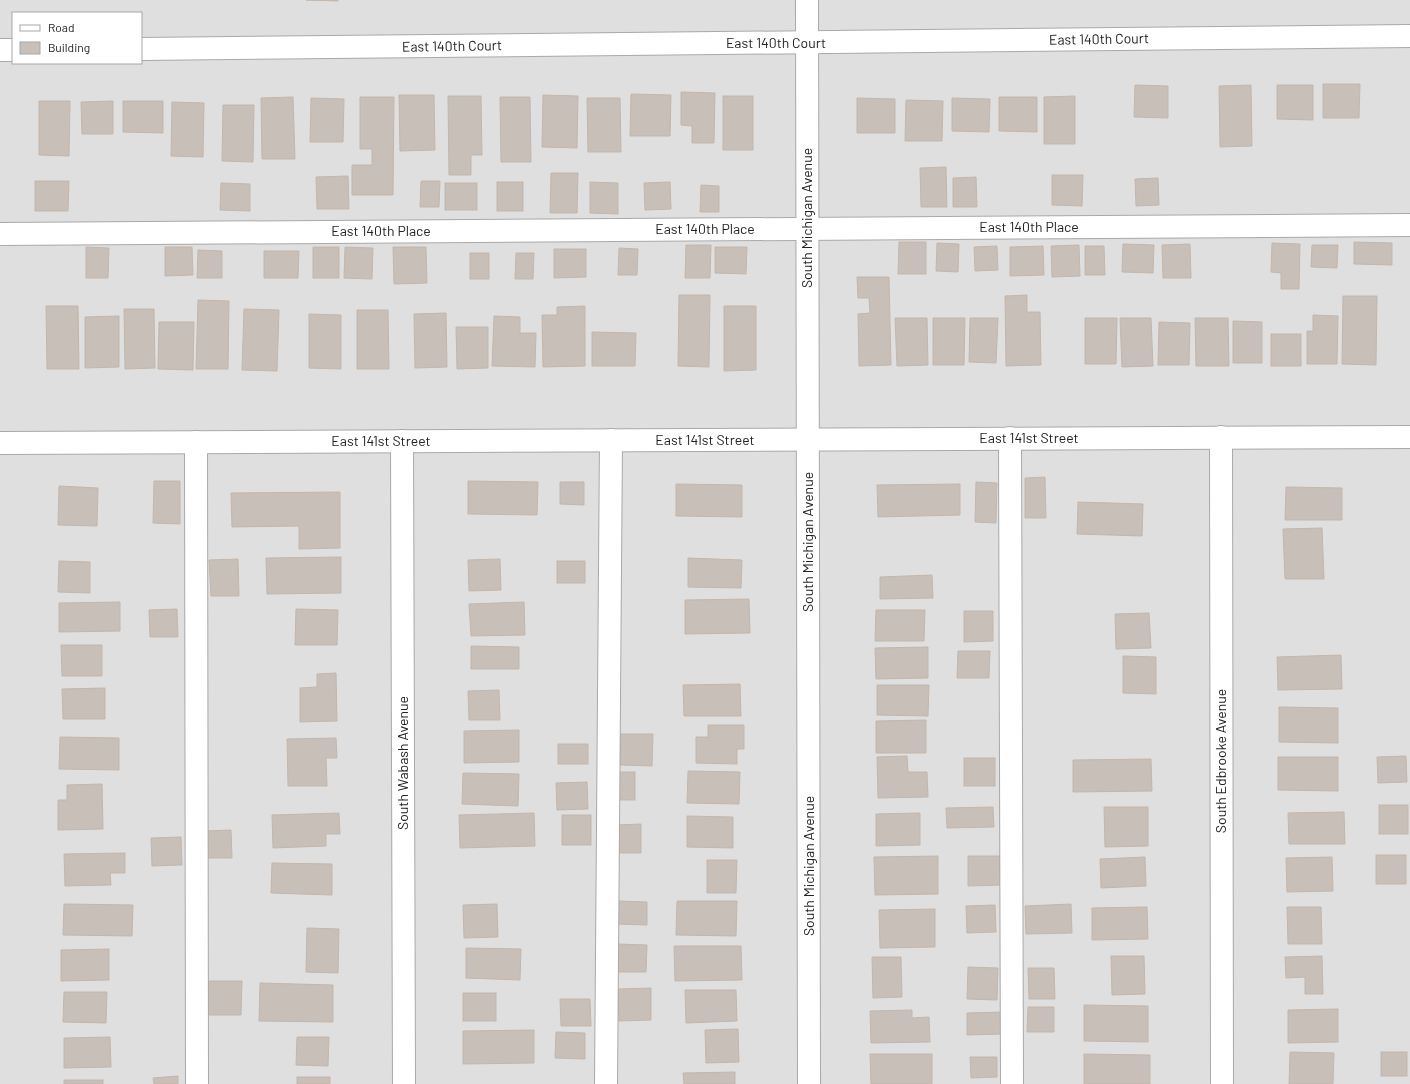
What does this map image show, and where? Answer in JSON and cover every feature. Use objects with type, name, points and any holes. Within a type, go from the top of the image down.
[{"type":"street","name":"South Michigan Avenue","points":[[807,0],[809,1084]]},
{"type":"street","name":"East 140th Court","points":[[142,49],[1410,36]]},
{"type":"street","points":[[0,50],[12,50]]},
{"type":"street","name":"East 140th Place","points":[[0,234],[1410,225]]},
{"type":"street","name":"South Edbrooke Avenue","points":[[1221,437],[1222,1084]]},
{"type":"street","name":"East 141st Street","points":[[0,443],[1410,437]]},
{"type":"street","points":[[1010,438],[1012,1084]]},
{"type":"street","points":[[606,1084],[611,440]]},
{"type":"street","name":"South Wabash Avenue","points":[[402,441],[404,1084]]},
{"type":"street","points":[[196,442],[196,1084]]},
{"type":"shaded area","points":[[0,0],[1410,0],[1410,1084],[0,1084]]},
{"type":"building","points":[[306,0],[338,0],[338,1]]},
{"type":"building","points":[[1323,84],[1360,84],[1359,118],[1323,118]]},
{"type":"building","points":[[1135,85],[1168,86],[1168,118],[1134,117]]},
{"type":"building","points":[[1251,85],[1252,146],[1220,147],[1219,86]]},
{"type":"building","points":[[1277,85],[1313,85],[1313,120],[1277,119]]},
{"type":"building","points":[[681,92],[715,93],[714,143],[692,143],[692,126],[681,125]]},
{"type":"building","points":[[631,94],[671,95],[670,136],[630,136]]},
{"type":"building","points":[[399,95],[434,95],[435,150],[400,151]]},
{"type":"building","points":[[543,95],[578,96],[577,148],[542,147]]},
{"type":"building","points":[[448,96],[481,96],[482,155],[471,155],[471,175],[449,175]]},
{"type":"building","points":[[723,96],[753,96],[753,150],[723,150]]},
{"type":"building","points":[[1075,96],[1075,144],[1044,144],[1044,97]]},
{"type":"building","points":[[293,97],[295,159],[262,159],[261,98]]},
{"type":"building","points":[[360,97],[394,97],[393,195],[352,195],[352,165],[372,165],[372,149],[360,149]]},
{"type":"building","points":[[500,97],[530,97],[531,162],[501,162]]},
{"type":"building","points":[[999,97],[1037,97],[1037,132],[999,131]]},
{"type":"building","points":[[311,98],[344,99],[343,142],[310,142]]},
{"type":"building","points":[[587,98],[620,98],[621,152],[588,152]]},
{"type":"building","points":[[857,98],[895,99],[895,133],[857,133]]},
{"type":"building","points":[[952,98],[990,99],[989,132],[952,131]]},
{"type":"building","points":[[906,100],[943,101],[942,141],[905,141]]},
{"type":"building","points":[[39,101],[70,101],[69,156],[39,155]]},
{"type":"building","points":[[113,101],[113,134],[82,134],[81,102]]},
{"type":"building","points":[[123,101],[163,101],[163,133],[123,132]]},
{"type":"building","points":[[172,102],[204,103],[203,157],[171,156]]},
{"type":"building","points":[[223,105],[254,105],[253,162],[222,161]]},
{"type":"building","points":[[946,167],[947,207],[921,207],[920,168]]},
{"type":"building","points":[[551,173],[578,173],[577,213],[550,213]]},
{"type":"building","points":[[1052,175],[1083,175],[1082,206],[1052,205]]},
{"type":"building","points":[[348,176],[349,209],[317,209],[316,177]]},
{"type":"building","points":[[976,177],[977,207],[953,207],[953,178]]},
{"type":"building","points":[[1158,178],[1159,205],[1136,206],[1135,179]]},
{"type":"building","points":[[35,181],[69,181],[68,211],[35,211]]},
{"type":"building","points":[[421,181],[440,181],[439,207],[420,207]]},
{"type":"building","points":[[497,182],[523,182],[523,211],[497,211]]},
{"type":"building","points":[[590,182],[618,183],[618,214],[590,213]]},
{"type":"building","points":[[670,182],[671,209],[645,210],[644,183]]},
{"type":"building","points":[[221,183],[250,184],[250,211],[220,210]]},
{"type":"building","points":[[445,183],[477,183],[477,210],[445,210]]},
{"type":"building","points":[[701,185],[719,186],[719,212],[700,212]]},
{"type":"building","points":[[899,242],[926,242],[926,274],[898,274]]},
{"type":"building","points":[[1354,242],[1392,243],[1392,265],[1354,264]]},
{"type":"building","points":[[937,243],[959,244],[958,272],[936,271]]},
{"type":"building","points":[[1272,243],[1300,244],[1299,289],[1281,289],[1281,273],[1271,272]]},
{"type":"building","points":[[1123,244],[1154,245],[1153,273],[1122,272]]},
{"type":"building","points":[[1190,244],[1191,278],[1163,278],[1162,245]]},
{"type":"building","points":[[686,245],[711,245],[710,278],[685,278]]},
{"type":"building","points":[[1079,245],[1080,276],[1052,277],[1051,246]]},
{"type":"building","points":[[1312,245],[1338,245],[1337,268],[1311,267]]},
{"type":"building","points":[[997,246],[998,270],[975,271],[974,247]]},
{"type":"building","points":[[1043,246],[1044,275],[1010,276],[1010,247]]},
{"type":"building","points":[[1085,246],[1104,246],[1105,275],[1085,275]]},
{"type":"building","points":[[86,247],[109,248],[108,278],[86,278]]},
{"type":"building","points":[[165,247],[192,247],[193,275],[165,276]]},
{"type":"building","points":[[313,247],[339,247],[339,278],[313,278]]},
{"type":"building","points":[[345,247],[373,248],[372,279],[344,278]]},
{"type":"building","points":[[393,247],[426,247],[427,283],[394,284]]},
{"type":"building","points":[[715,247],[747,247],[746,274],[715,273]]},
{"type":"building","points":[[619,248],[638,249],[637,275],[618,275]]},
{"type":"building","points":[[554,249],[586,249],[586,277],[554,278]]},
{"type":"building","points":[[198,250],[222,251],[222,278],[197,278]]},
{"type":"building","points":[[264,251],[299,251],[298,278],[264,278]]},
{"type":"building","points":[[470,253],[489,253],[489,279],[470,279]]},
{"type":"building","points":[[516,253],[534,253],[533,279],[515,279]]},
{"type":"building","points":[[857,277],[889,277],[891,365],[859,366],[858,314],[870,313],[869,298],[858,298]]},
{"type":"building","points":[[679,295],[710,295],[709,367],[678,366]]},
{"type":"building","points":[[1027,295],[1027,312],[1040,312],[1041,365],[1006,366],[1005,296]]},
{"type":"building","points":[[1343,296],[1377,296],[1376,365],[1342,364]]},
{"type":"building","points":[[198,300],[229,301],[228,369],[196,369]]},
{"type":"building","points":[[46,306],[78,306],[79,369],[47,369]]},
{"type":"building","points":[[585,306],[585,366],[543,367],[542,315],[557,315],[557,307]]},
{"type":"building","points":[[724,306],[756,306],[756,370],[724,371]]},
{"type":"building","points":[[124,309],[154,309],[155,368],[125,369]]},
{"type":"building","points":[[244,309],[279,310],[277,371],[242,370]]},
{"type":"building","points":[[357,310],[388,310],[389,369],[357,369]]},
{"type":"building","points":[[446,313],[447,367],[415,368],[414,314]]},
{"type":"building","points":[[309,314],[341,315],[341,369],[309,368]]},
{"type":"building","points":[[1313,315],[1338,316],[1337,364],[1307,364],[1307,331],[1313,331]]},
{"type":"building","points":[[119,316],[119,367],[85,368],[85,317]]},
{"type":"building","points":[[494,316],[520,317],[520,333],[536,333],[535,367],[492,366]]},
{"type":"building","points":[[895,318],[927,318],[928,365],[897,366]]},
{"type":"building","points":[[933,318],[965,318],[964,365],[933,365]]},
{"type":"building","points":[[970,318],[998,318],[996,363],[969,362]]},
{"type":"building","points":[[1085,318],[1117,318],[1116,364],[1085,364]]},
{"type":"building","points":[[1120,318],[1151,318],[1153,366],[1122,367]]},
{"type":"building","points":[[1195,318],[1228,318],[1229,366],[1196,366]]},
{"type":"building","points":[[1233,321],[1262,322],[1262,363],[1233,363]]},
{"type":"building","points":[[159,322],[194,322],[193,370],[158,369]]},
{"type":"building","points":[[1159,322],[1190,323],[1189,365],[1158,365]]},
{"type":"building","points":[[456,327],[488,327],[488,368],[457,369]]},
{"type":"building","points":[[592,332],[636,333],[635,366],[592,366]]},
{"type":"building","points":[[1271,334],[1301,334],[1301,366],[1271,366]]},
{"type":"building","points":[[1045,477],[1046,518],[1025,518],[1025,478]]},
{"type":"building","points":[[154,481],[180,481],[180,524],[153,523]]},
{"type":"building","points":[[468,481],[538,482],[537,515],[468,514]]},
{"type":"building","points":[[560,482],[584,482],[584,505],[560,504]]},
{"type":"building","points":[[976,482],[997,483],[996,523],[975,522]]},
{"type":"building","points":[[676,484],[742,485],[742,517],[676,516]]},
{"type":"building","points":[[960,484],[960,515],[878,517],[877,485]]},
{"type":"building","points":[[59,486],[98,488],[97,526],[58,525]]},
{"type":"building","points":[[1286,487],[1342,488],[1342,520],[1285,520]]},
{"type":"building","points":[[340,492],[340,548],[299,549],[299,526],[232,527],[231,493]]},
{"type":"building","points":[[1078,502],[1143,504],[1142,536],[1077,534]]},
{"type":"building","points":[[1322,528],[1324,579],[1285,579],[1283,529]]},
{"type":"building","points":[[341,557],[341,593],[267,594],[266,558]]},
{"type":"building","points":[[688,558],[742,560],[741,588],[688,587]]},
{"type":"building","points":[[238,559],[239,596],[211,596],[209,560]]},
{"type":"building","points":[[500,559],[501,590],[469,591],[468,560]]},
{"type":"building","points":[[59,561],[90,562],[90,593],[58,592]]},
{"type":"building","points":[[557,561],[585,561],[585,583],[557,583]]},
{"type":"building","points":[[932,575],[933,598],[880,599],[880,577]]},
{"type":"building","points":[[749,599],[750,633],[685,634],[685,600]]},
{"type":"building","points":[[120,602],[120,631],[59,632],[59,603]]},
{"type":"building","points":[[524,602],[525,635],[471,636],[469,604]]},
{"type":"building","points":[[177,609],[178,637],[150,637],[149,610]]},
{"type":"building","points":[[296,609],[338,610],[337,645],[295,645]]},
{"type":"building","points":[[876,610],[925,610],[924,641],[875,641]]},
{"type":"building","points":[[964,611],[993,611],[993,641],[964,642]]},
{"type":"building","points":[[1149,613],[1151,648],[1116,649],[1115,614]]},
{"type":"building","points":[[61,645],[102,645],[102,676],[62,676]]},
{"type":"building","points":[[471,646],[519,647],[519,669],[471,669]]},
{"type":"building","points":[[928,647],[928,678],[876,679],[875,648]]},
{"type":"building","points":[[958,651],[990,651],[989,678],[957,678]]},
{"type":"building","points":[[1341,655],[1342,689],[1278,690],[1277,657]]},
{"type":"building","points":[[1123,656],[1156,657],[1156,694],[1123,693]]},
{"type":"building","points":[[336,673],[337,721],[300,722],[300,688],[317,687],[317,674]]},
{"type":"building","points":[[740,684],[741,716],[684,716],[683,685]]},
{"type":"building","points":[[877,685],[929,685],[928,716],[877,715]]},
{"type":"building","points":[[105,688],[105,719],[63,719],[62,689]]},
{"type":"building","points":[[499,690],[500,720],[469,720],[468,691]]},
{"type":"building","points":[[1279,707],[1338,708],[1338,743],[1279,742]]},
{"type":"building","points":[[926,720],[926,753],[876,753],[876,721]]},
{"type":"building","points":[[708,725],[744,725],[744,749],[737,749],[737,764],[696,763],[696,737],[708,737]]},
{"type":"building","points":[[519,730],[519,762],[464,763],[464,731]]},
{"type":"building","points":[[621,734],[653,734],[652,766],[620,765]]},
{"type":"building","points":[[60,737],[119,738],[119,770],[59,769]]},
{"type":"building","points":[[336,738],[337,758],[326,758],[327,786],[288,786],[287,739]]},
{"type":"building","points":[[558,744],[588,744],[588,764],[558,764]]},
{"type":"building","points":[[907,756],[908,772],[927,772],[928,797],[878,798],[877,757]]},
{"type":"building","points":[[1406,756],[1407,782],[1378,783],[1377,757]]},
{"type":"building","points":[[1278,757],[1338,757],[1338,791],[1278,790]]},
{"type":"building","points":[[964,758],[995,758],[995,786],[964,786]]},
{"type":"building","points":[[1151,759],[1152,791],[1073,792],[1073,760]]},
{"type":"building","points":[[688,771],[740,772],[739,804],[687,803]]},
{"type":"building","points":[[617,772],[635,772],[635,800],[617,800]]},
{"type":"building","points":[[463,773],[519,774],[518,806],[462,804]]},
{"type":"building","points":[[587,782],[588,809],[557,810],[556,783]]},
{"type":"building","points":[[102,784],[103,829],[58,830],[58,800],[67,800],[67,785]]},
{"type":"building","points":[[1379,805],[1408,805],[1408,834],[1379,834]]},
{"type":"building","points":[[993,807],[994,827],[947,828],[946,808]]},
{"type":"building","points":[[1104,807],[1148,807],[1148,846],[1105,847]]},
{"type":"building","points":[[1344,812],[1345,844],[1289,844],[1288,813]]},
{"type":"building","points":[[339,813],[340,834],[326,834],[326,846],[273,848],[272,815]]},
{"type":"building","points":[[534,813],[535,846],[460,848],[459,815]]},
{"type":"building","points":[[920,813],[920,845],[876,846],[876,814]]},
{"type":"building","points":[[562,815],[591,815],[591,845],[562,845]]},
{"type":"building","points":[[687,816],[733,817],[733,848],[687,847]]},
{"type":"building","points":[[641,824],[641,853],[617,853],[617,825]]},
{"type":"building","points":[[231,830],[232,858],[205,858],[205,831]]},
{"type":"building","points":[[181,837],[182,865],[152,866],[151,838]]},
{"type":"building","points":[[125,853],[125,873],[110,873],[111,885],[65,886],[64,854]]},
{"type":"building","points":[[1376,855],[1406,855],[1406,884],[1376,884]]},
{"type":"building","points":[[938,856],[938,894],[875,895],[874,857]]},
{"type":"building","points":[[968,856],[1000,856],[1001,885],[968,886]]},
{"type":"building","points":[[1145,857],[1146,886],[1101,888],[1100,859]]},
{"type":"building","points":[[1332,857],[1333,891],[1287,892],[1286,858]]},
{"type":"building","points":[[707,860],[737,860],[736,893],[707,893]]},
{"type":"building","points":[[272,863],[332,864],[332,895],[271,893]]},
{"type":"building","points":[[618,901],[647,902],[647,925],[617,924]]},
{"type":"building","points":[[677,901],[737,901],[736,936],[676,935]]},
{"type":"building","points":[[64,904],[133,905],[132,936],[63,935]]},
{"type":"building","points":[[497,904],[498,937],[464,938],[463,905]]},
{"type":"building","points":[[1071,904],[1072,933],[1026,934],[1025,906]]},
{"type":"building","points":[[995,905],[996,932],[967,933],[966,906]]},
{"type":"building","points":[[1147,907],[1148,939],[1092,940],[1092,908]]},
{"type":"building","points":[[1287,907],[1321,907],[1322,944],[1288,944]]},
{"type":"building","points":[[935,909],[935,947],[880,948],[879,910]]},
{"type":"building","points":[[307,928],[339,929],[338,973],[306,972]]},
{"type":"building","points":[[618,944],[647,945],[646,972],[616,972]]},
{"type":"building","points":[[674,946],[741,946],[742,980],[675,981]]},
{"type":"building","points":[[466,948],[521,949],[520,980],[466,978]]},
{"type":"building","points":[[109,949],[109,980],[61,981],[61,950]]},
{"type":"building","points":[[1111,956],[1144,956],[1145,994],[1112,995]]},
{"type":"building","points":[[1322,956],[1323,994],[1305,994],[1305,977],[1286,978],[1285,957]]},
{"type":"building","points":[[872,957],[901,957],[902,997],[873,998]]},
{"type":"building","points":[[968,967],[998,968],[997,1000],[967,999]]},
{"type":"building","points":[[1028,968],[1054,968],[1055,999],[1029,999]]},
{"type":"building","points":[[208,981],[242,981],[241,1015],[208,1015]]},
{"type":"building","points":[[260,983],[333,985],[333,1022],[259,1021]]},
{"type":"building","points":[[651,988],[651,1020],[619,1021],[618,989]]},
{"type":"building","points":[[685,990],[736,990],[737,1021],[686,1023]]},
{"type":"building","points":[[64,992],[107,992],[106,1023],[63,1022]]},
{"type":"building","points":[[463,993],[496,993],[496,1021],[463,1021]]},
{"type":"building","points":[[560,999],[590,999],[591,1026],[561,1026]]},
{"type":"building","points":[[1084,1005],[1148,1006],[1148,1042],[1084,1041]]},
{"type":"building","points":[[1028,1007],[1054,1007],[1054,1032],[1027,1032]]},
{"type":"building","points":[[1338,1009],[1338,1042],[1288,1043],[1288,1010]]},
{"type":"building","points":[[912,1010],[912,1018],[929,1017],[930,1042],[871,1043],[870,1011]]},
{"type":"building","points":[[1002,1012],[1003,1034],[967,1035],[967,1013]]},
{"type":"building","points":[[738,1029],[739,1062],[706,1063],[705,1030]]},
{"type":"building","points":[[534,1030],[534,1063],[463,1064],[463,1031]]},
{"type":"building","points":[[556,1032],[585,1033],[585,1059],[555,1058]]},
{"type":"building","points":[[110,1037],[111,1067],[64,1068],[64,1038]]},
{"type":"building","points":[[297,1037],[329,1037],[328,1066],[296,1065]]},
{"type":"building","points":[[1290,1052],[1334,1053],[1333,1084],[1289,1084]]},
{"type":"building","points":[[1381,1052],[1407,1052],[1407,1076],[1381,1076]]},
{"type":"building","points":[[870,1054],[932,1054],[932,1084],[871,1084]]},
{"type":"building","points":[[1084,1054],[1150,1055],[1150,1084],[1084,1084]]},
{"type":"building","points":[[970,1057],[997,1057],[997,1077],[971,1078]]},
{"type":"building","points":[[735,1072],[735,1084],[684,1084],[683,1073]]},
{"type":"building","points":[[178,1076],[178,1084],[154,1084],[153,1078]]},
{"type":"building","points":[[297,1077],[330,1077],[330,1084],[297,1084]]},
{"type":"building","points":[[64,1080],[103,1080],[103,1084],[64,1084]]}]
